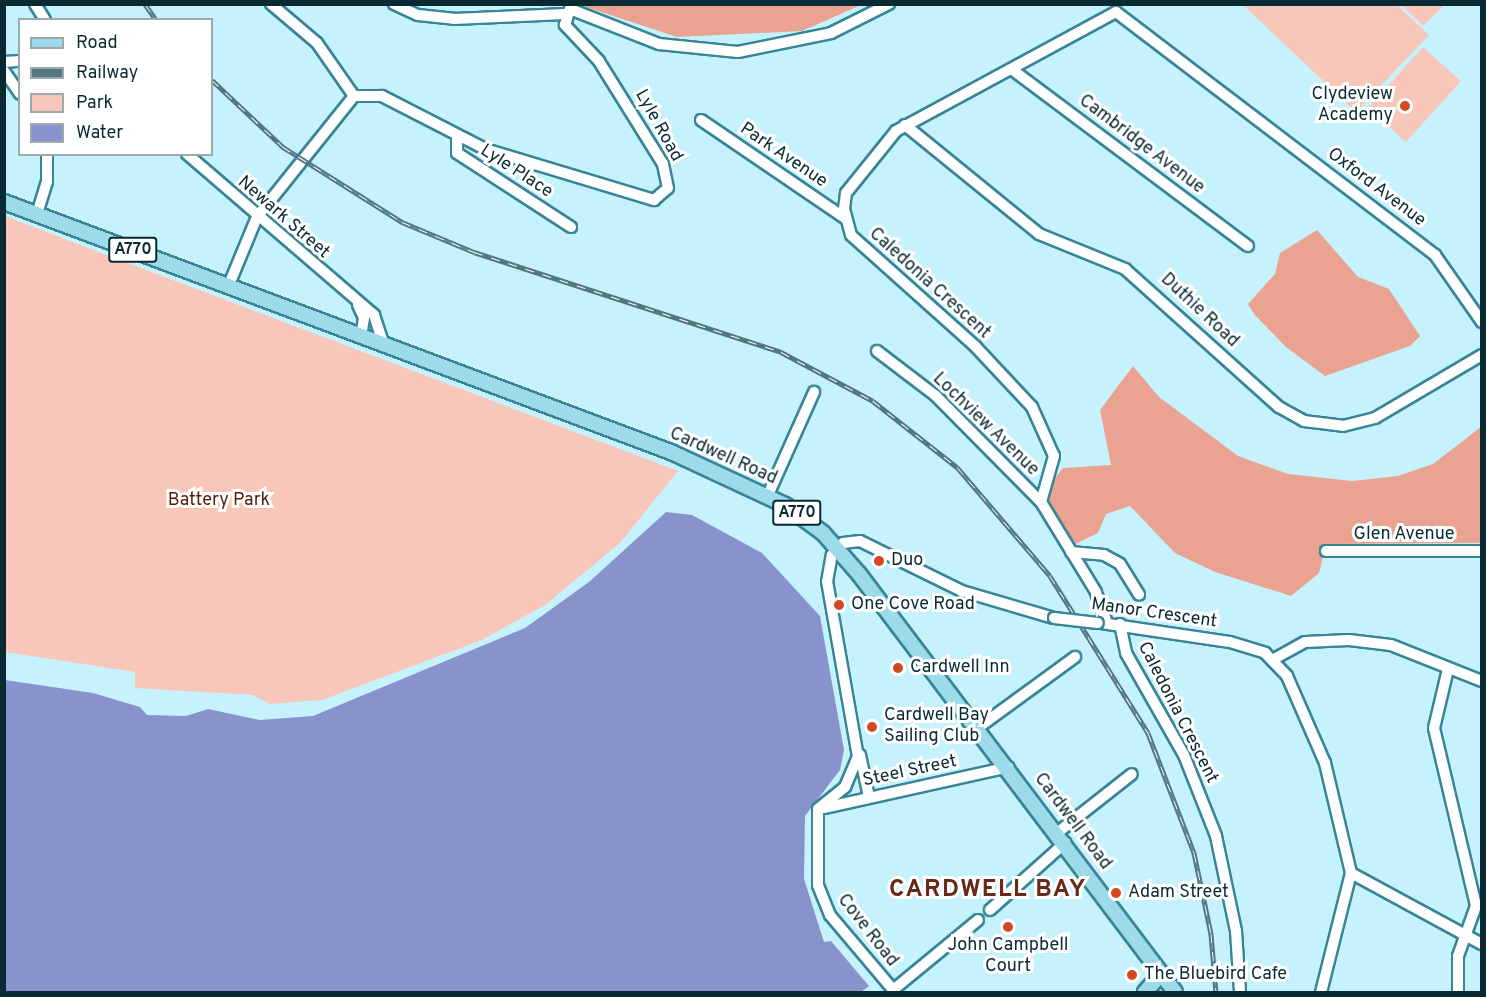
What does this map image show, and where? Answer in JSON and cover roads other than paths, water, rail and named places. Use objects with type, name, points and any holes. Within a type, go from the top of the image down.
[{"type":"main road","name":"A770","points":[[4,202],[228,287]]},
{"type":"main road","name":"Cardwell Road","points":[[228,287],[699,463],[768,495],[837,548],[979,727],[1175,993]]},
{"type":"main road","points":[[1145,993],[1162,973]]},
{"type":"street","points":[[35,4],[44,18]]},
{"type":"street","points":[[228,287],[257,217],[354,96],[317,43],[271,4]]},
{"type":"street","points":[[394,4],[418,15],[454,19],[566,14],[580,9],[659,44],[738,52],[831,33],[889,4]]},
{"type":"street","name":"Oxford Avenue","points":[[1014,71],[1116,12],[1435,255],[1482,322]]},
{"type":"street","name":"Lyle Road","points":[[354,96],[382,96],[457,138],[647,199],[665,194],[669,181],[663,165],[599,61],[565,25],[566,14]]},
{"type":"street","points":[[4,70],[18,91]]},
{"type":"street","points":[[846,219],[844,200],[851,184],[905,125],[1014,71]]},
{"type":"street","name":"Cambridge Avenue","points":[[1014,71],[1248,246]]},
{"type":"street","name":"Park Avenue","points":[[701,120],[846,219]]},
{"type":"street","name":"Duthie Road","points":[[905,125],[1039,234],[1125,269],[1279,407],[1304,421],[1343,426],[1375,418],[1482,355]]},
{"type":"street","name":"Lyle Place","points":[[457,138],[457,153],[571,226]]},
{"type":"street","points":[[37,214],[47,182],[47,156]]},
{"type":"street","name":"Newark Street","points":[[189,156],[358,305],[374,315],[384,346]]},
{"type":"street","name":"Caledonia Crescent","points":[[846,219],[861,249],[975,346],[1032,407],[1054,456],[1041,502]]},
{"type":"street","points":[[358,305],[364,318],[361,337]]},
{"type":"street","name":"Lochview Avenue","points":[[877,351],[936,396],[1041,502]]},
{"type":"street","points":[[768,495],[814,393]]},
{"type":"street","points":[[1041,502],[1071,552],[1103,623]]},
{"type":"street","name":"Manor Crescent","points":[[837,548],[860,541],[962,591],[1054,618],[1202,635],[1274,659]]},
{"type":"street","points":[[837,548],[827,582],[869,797]]},
{"type":"street","name":"Glen Avenue","points":[[1326,551],[1482,551]]},
{"type":"street","points":[[1071,552],[1104,555],[1119,564],[1139,594]]},
{"type":"street","name":"Caledonia Crescent","points":[[1119,624],[1126,653],[1184,755],[1216,836],[1236,931],[1240,993]]},
{"type":"street","points":[[1321,993],[1351,873],[1325,764],[1298,697],[1274,659],[1305,642],[1349,640],[1391,645],[1482,681]]},
{"type":"street","points":[[979,727],[1075,657]]},
{"type":"street","points":[[1448,669],[1434,728],[1476,906],[1464,937],[1458,993]]},
{"type":"street","points":[[818,809],[846,786],[858,748]]},
{"type":"street","name":"Steel Street","points":[[818,809],[1009,767]]},
{"type":"street","points":[[990,910],[1061,838],[1132,774]]},
{"type":"street","name":"Cove Road","points":[[818,809],[817,872],[824,906],[894,991]]},
{"type":"street","points":[[1351,873],[1464,937],[1482,944]]},
{"type":"street","points":[[894,991],[978,920]]},
{"type":"water","points":[[666,512],[692,515],[762,553],[820,616],[844,750],[840,770],[805,816],[804,879],[824,942],[831,941],[869,986],[861,992],[5,992],[5,680],[93,693],[140,707],[147,715],[186,716],[208,709],[260,720],[313,716],[525,628],[589,582]]},
{"type":"railway","points":[[145,4],[155,18]]},
{"type":"railway","points":[[213,81],[283,147],[402,222],[474,252],[781,352],[873,401],[957,467],[1050,576],[1148,733],[1194,853],[1211,934],[1216,992]]},
{"type":"place","name":"Clydeview Academy","points":[[1405,106]]},
{"type":"place","name":"Duo","points":[[879,561]]},
{"type":"place","name":"One Cove Road","points":[[839,605]]},
{"type":"place","name":"Cardwell Inn","points":[[898,668]]},
{"type":"place","name":"Cardwell Bay Sailing Club","points":[[872,727]]},
{"type":"place","name":"Adam Street","points":[[1116,893]]},
{"type":"place","name":"John Campbell Court","points":[[1008,927]]},
{"type":"place","name":"The Bluebird Cafe","points":[[1132,975]]},
{"type":"district","name":"CARDWELL BAY","points":[[988,891]]},
{"type":"park label","name":"Battery Park","points":[[219,501]]}]
